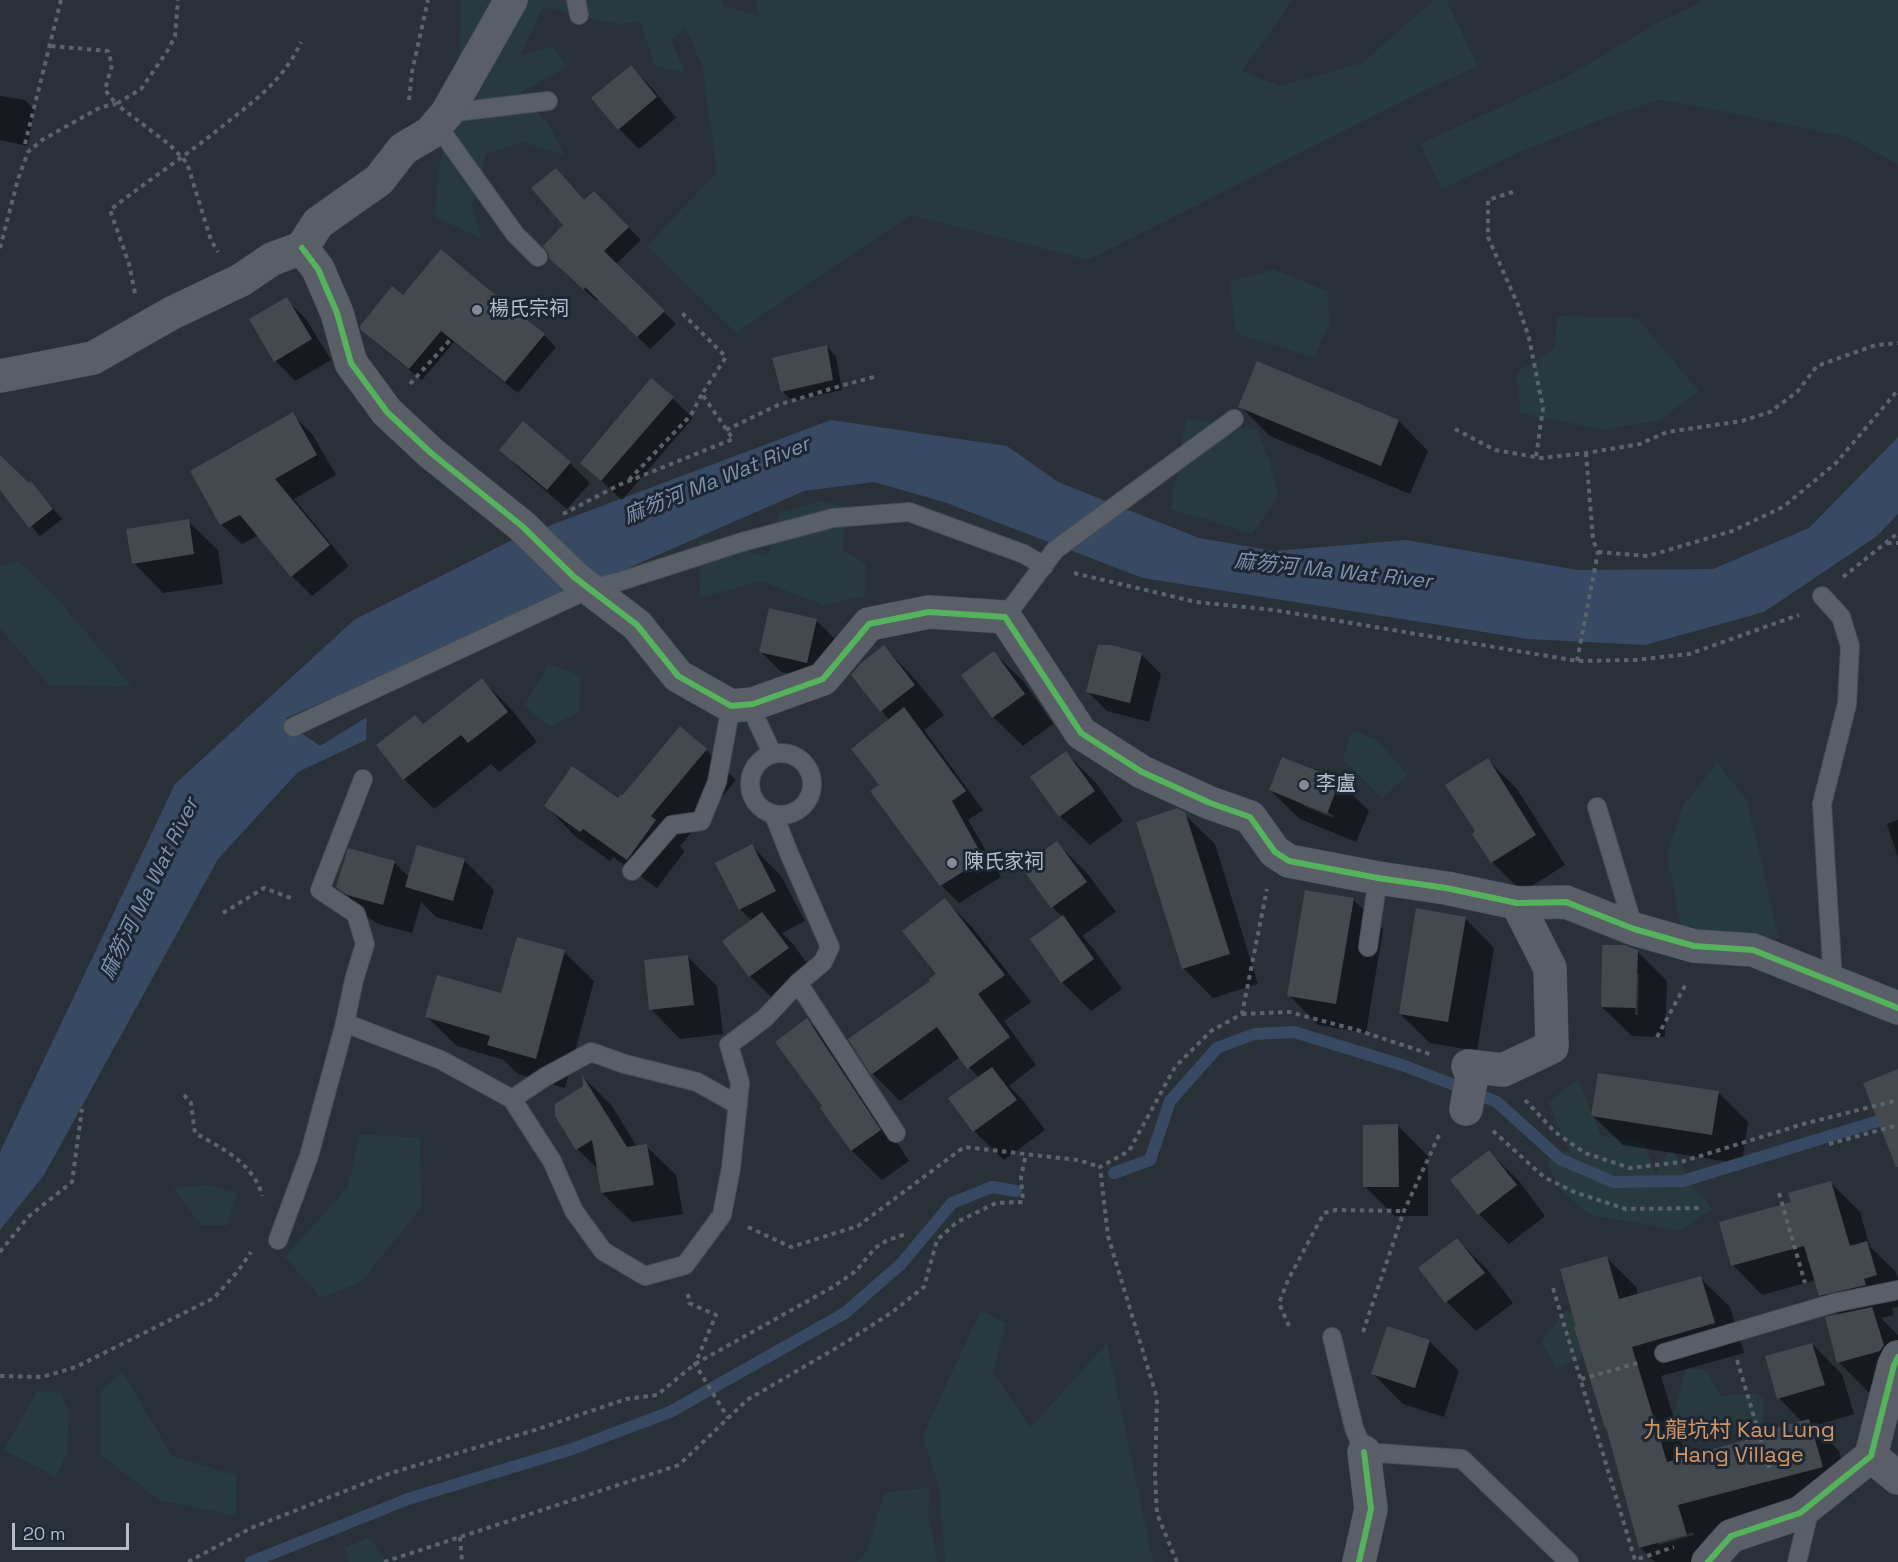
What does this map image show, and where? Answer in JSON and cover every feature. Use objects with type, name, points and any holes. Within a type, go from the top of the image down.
[{"type":"street","points":[[0,376],[93,358],[172,313],[241,280],[272,259],[302,248],[318,223],[379,180],[403,149],[430,133],[442,119],[512,0]]},
{"type":"street","points":[[302,248],[318,269],[337,313],[351,363],[387,412],[431,453],[522,526],[581,583],[637,625],[678,676],[742,705],[824,679],[869,624],[929,612],[1005,617],[1081,733],[1142,772],[1250,817],[1275,852],[1289,861],[1446,888],[1517,903],[1566,902],[1634,929],[1694,946],[1753,950],[1898,1008]]},
{"type":"street","points":[[1467,1066],[1503,1070],[1552,1047],[1550,968],[1517,903]]},
{"type":"street","points":[[1466,1108],[1472,1076],[1467,1066]]},
{"type":"street","points":[[1708,1562],[1731,1536],[1800,1513],[1870,1456],[1898,1357]]},
{"type":"street","points":[[1359,1562],[1371,1509],[1364,1452]]},
{"type":"street","points":[[1870,1456],[1898,1478]]},
{"type":"lane","points":[[538,257],[515,234],[442,119],[548,101]]},
{"type":"lane","points":[[1005,617],[1055,550],[1234,419]]},
{"type":"lane","points":[[293,727],[581,583],[618,582],[742,542],[833,518],[909,512],[1024,554],[1044,566]]},
{"type":"lane","points":[[1822,596],[1841,617],[1850,646],[1847,704],[1822,804],[1833,982]]},
{"type":"lane","points":[[632,871],[672,825],[701,821],[717,782],[742,705],[757,720],[772,753]]},
{"type":"lane","points":[[772,753],[791,753],[807,765],[813,783],[808,801],[793,813],[774,815],[758,807],[750,792],[750,776],[758,761],[772,753]]},
{"type":"lane","points":[[278,1240],[309,1156],[365,944],[356,914],[320,890],[363,779]]},
{"type":"lane","points":[[1597,807],[1634,929]]},
{"type":"lane","points":[[345,1023],[441,1060],[512,1099],[552,1161],[574,1211],[603,1251],[645,1276],[685,1265],[722,1215],[731,1168],[740,1083],[729,1045],[765,1018],[798,983],[823,962],[830,946],[774,815]]},
{"type":"lane","points":[[1368,947],[1378,878]]},
{"type":"lane","points":[[798,983],[896,1133]]},
{"type":"lane","points":[[512,1099],[545,1077],[591,1052],[625,1064],[697,1082],[738,1105]]},
{"type":"lane","points":[[1664,1353],[1813,1309],[1898,1290]]},
{"type":"lane","points":[[1332,1337],[1354,1428],[1364,1452],[1462,1459],[1569,1562]]},
{"type":"lane","points":[[1797,1562],[1812,1503]]},
{"type":"path","points":[[25,144],[61,0]]},
{"type":"path","points":[[0,248],[18,179],[28,152],[42,140],[101,107],[116,104],[141,89],[176,36],[178,0]]},
{"type":"path","points":[[403,149],[412,72],[428,0]]},
{"type":"path","points":[[137,302],[129,264],[110,210],[270,89],[293,59],[300,42]]},
{"type":"path","points":[[51,46],[108,51],[112,65],[105,90],[116,104],[170,145],[187,163],[211,240],[222,258]]},
{"type":"path","points":[[1513,192],[1488,200],[1488,237],[1509,281],[1528,338],[1544,408],[1536,457]]},
{"type":"path","points":[[628,481],[691,416],[726,357],[679,310]]},
{"type":"path","points":[[387,412],[450,340]]},
{"type":"path","points":[[1455,429],[1495,450],[1536,457],[1586,453],[1640,444],[1667,432],[1742,420],[1770,412],[1797,392],[1817,366],[1876,345],[1898,343]]},
{"type":"path","points":[[726,430],[778,405],[874,377]]},
{"type":"path","points":[[1598,552],[1648,556],[1732,531],[1783,507],[1836,463],[1898,390]]},
{"type":"path","points":[[554,518],[628,481],[732,439],[702,394]]},
{"type":"path","points":[[1577,661],[1598,552],[1593,540],[1586,453]]},
{"type":"path","points":[[1044,566],[1196,602],[1274,610],[1577,661],[1635,660],[1689,654],[1801,615],[1849,572],[1898,533]]},
{"type":"path","points":[[1887,543],[1898,543]]},
{"type":"path","points":[[1242,1014],[1275,852]]},
{"type":"path","points":[[223,913],[264,888],[296,900]]},
{"type":"path","points":[[1657,1037],[1689,978],[1694,946]]},
{"type":"path","points":[[722,1215],[791,1247],[858,1226],[964,1147],[1078,1160],[1100,1167],[1129,1151],[1175,1067],[1211,1032],[1242,1014],[1289,1012],[1357,1030],[1467,1066]]},
{"type":"path","points":[[1503,1070],[1515,1089],[1555,1132],[1585,1153],[1630,1168],[1681,1162],[1803,1124],[1898,1100]]},
{"type":"path","points":[[184,1095],[191,1103],[195,1133],[228,1151],[251,1172],[262,1192],[263,1202]]},
{"type":"path","points":[[1361,1341],[1404,1211],[1449,1114],[1466,1108],[1544,1177],[1574,1192],[1626,1209],[1700,1208]]},
{"type":"path","points":[[0,1252],[28,1217],[72,1182],[82,1109]]},
{"type":"path","points":[[1829,1144],[1898,1125]]},
{"type":"path","points":[[384,1562],[679,1465],[747,1400],[843,1344],[891,1313],[924,1287],[937,1240],[957,1222],[996,1203],[1023,1202],[1021,1177],[1026,1154]]},
{"type":"path","points":[[1100,1167],[1108,1236],[1157,1398],[1155,1475],[1157,1514],[1177,1562]]},
{"type":"path","points":[[1779,1193],[1813,1309]]},
{"type":"path","points":[[1289,1326],[1280,1303],[1288,1280],[1324,1213],[1336,1210],[1404,1211]]},
{"type":"path","points":[[188,1562],[251,1528],[391,1473],[626,1400],[657,1395],[696,1364],[831,1288],[856,1271],[874,1248],[908,1233]]},
{"type":"path","points":[[0,1376],[42,1377],[76,1368],[214,1298],[238,1271],[255,1246]]},
{"type":"path","points":[[685,1265],[689,1303],[716,1315],[696,1364]]},
{"type":"path","points":[[1553,1288],[1635,1560],[1702,1538],[1731,1536]]},
{"type":"path","points":[[1730,1334],[1770,1470]]},
{"type":"path","points":[[1581,1379],[1642,1362],[1649,1353],[1664,1353]]},
{"type":"path","points":[[696,1364],[728,1418]]},
{"type":"path","points":[[460,1537],[462,1562]]},
{"type":"green space","points":[[461,0],[721,0],[724,6],[759,16],[757,0],[1293,0],[1242,71],[1280,86],[1362,63],[1434,0],[1446,0],[1478,66],[1419,93],[1088,260],[910,215],[736,333],[647,246],[717,172],[702,66],[686,28],[671,39],[685,73],[655,66],[641,22],[615,24],[543,7],[520,56],[553,46],[567,67],[521,92],[550,127],[564,155],[523,142],[486,154],[472,205],[481,238],[435,217],[439,171],[460,46]]},
{"type":"green space","points":[[1698,0],[1898,0],[1898,165],[1850,138],[1659,100],[1610,116],[1522,151],[1442,189],[1420,144],[1570,75],[1653,25],[1702,2]]},
{"type":"green space","points":[[1273,269],[1327,291],[1330,321],[1314,358],[1235,333],[1230,282]]},
{"type":"green space","points":[[1557,316],[1637,318],[1699,391],[1660,420],[1604,430],[1520,413],[1517,372],[1555,348]]},
{"type":"green space","points":[[1186,419],[1257,430],[1270,462],[1278,496],[1252,534],[1171,509]]},
{"type":"green space","points":[[822,501],[846,507],[842,549],[866,564],[865,596],[824,605],[761,581],[700,598],[699,539],[768,556],[779,513]]},
{"type":"green space","points":[[18,561],[55,596],[132,687],[49,685],[0,628],[0,567]]},
{"type":"green space","points":[[549,664],[581,676],[578,712],[551,727],[524,706]]},
{"type":"green space","points":[[1353,730],[1378,741],[1408,775],[1382,798],[1343,760]]},
{"type":"green space","points":[[1717,763],[1747,800],[1779,939],[1682,930],[1667,854],[1683,806]]},
{"type":"green space","points":[[1578,1079],[1601,1136],[1643,1141],[1656,1173],[1671,1148],[1697,1191],[1712,1209],[1680,1231],[1591,1215],[1563,1193],[1548,1166],[1556,1149],[1570,1153],[1548,1102]]},
{"type":"green space","points":[[360,1134],[420,1138],[421,1208],[361,1282],[321,1298],[285,1257],[348,1187]]},
{"type":"green space","points":[[209,1185],[237,1193],[227,1226],[201,1225],[173,1188]]},
{"type":"green space","points":[[981,1310],[1006,1323],[993,1373],[1031,1427],[1107,1343],[1153,1562],[945,1562],[940,1491],[923,1435]]},
{"type":"green space","points":[[1566,1310],[1582,1315],[1598,1352],[1557,1368],[1541,1342]]},
{"type":"green space","points":[[1686,1368],[1706,1370],[1721,1396],[1755,1393],[1763,1398],[1763,1427],[1696,1427],[1672,1421]]},
{"type":"green space","points":[[122,1371],[172,1456],[236,1475],[236,1516],[159,1500],[101,1455],[102,1390]]},
{"type":"green space","points":[[37,1391],[60,1393],[69,1410],[67,1452],[56,1477],[4,1450]]},
{"type":"green space","points":[[930,1487],[928,1515],[938,1562],[856,1562],[866,1553],[885,1493]]},
{"type":"green space","points":[[369,1537],[386,1562],[349,1562],[345,1548]]},
{"type":"water","name":"麻笏河 Ma Wat River","points":[[831,420],[1007,446],[1058,482],[1199,538],[1274,551],[1406,540],[1578,570],[1713,569],[1809,528],[1898,437],[1898,514],[1877,536],[1764,612],[1645,645],[1528,639],[1143,578],[944,502],[874,482],[804,491],[286,718],[293,727],[320,746],[367,717],[366,740],[298,772],[218,859],[44,1175],[0,1230],[0,1152],[175,784],[354,620],[514,539]]},
{"type":"building","points":[[631,65],[657,97],[618,130],[591,98]]},
{"type":"building","points":[[556,168],[584,200],[594,191],[629,227],[604,251],[665,311],[637,337],[585,287],[584,290],[549,258],[543,246],[563,225],[531,188]]},
{"type":"building","points":[[441,249],[545,334],[505,382],[441,331],[409,369],[361,330],[360,326],[392,286],[403,295]]},
{"type":"building","points":[[287,297],[312,339],[274,362],[249,319]]},
{"type":"building","points":[[827,345],[833,380],[781,392],[772,358]]},
{"type":"building","points":[[1257,361],[1399,420],[1381,466],[1238,407]]},
{"type":"building","points":[[651,378],[674,397],[601,481],[580,463]]},
{"type":"building","points":[[293,412],[317,455],[275,479],[330,545],[291,577],[240,515],[220,525],[190,471]]},
{"type":"building","points":[[523,421],[571,462],[547,490],[499,450]]},
{"type":"building","points":[[0,455],[29,483],[31,481],[53,509],[29,528],[0,490]]},
{"type":"building","points":[[189,519],[194,554],[132,564],[126,529]]},
{"type":"building","points":[[769,608],[817,619],[807,663],[759,652]]},
{"type":"building","points":[[884,645],[915,685],[880,712],[851,675],[860,664]]},
{"type":"building","points":[[1098,645],[1111,645],[1142,653],[1130,703],[1086,692]]},
{"type":"building","points":[[994,651],[1025,694],[992,718],[961,675]]},
{"type":"building","points":[[482,678],[508,712],[468,743],[461,735],[403,780],[376,745],[415,715],[423,724]]},
{"type":"building","points":[[904,707],[966,791],[952,801],[984,859],[940,886],[870,791],[879,785],[851,749]]},
{"type":"building","points":[[680,726],[707,749],[651,816],[656,820],[627,860],[583,829],[580,832],[544,806],[572,766],[618,798],[621,794],[622,796]]},
{"type":"building","points":[[1066,751],[1095,791],[1059,817],[1030,777]]},
{"type":"building","name":"李盧","points":[[1282,757],[1340,780],[1327,814],[1269,790]]},
{"type":"building","points":[[1488,758],[1536,835],[1491,863],[1472,834],[1475,831],[1445,785]]},
{"type":"building","points":[[1177,808],[1185,812],[1230,954],[1182,969],[1136,822]]},
{"type":"building","points":[[1057,841],[1087,882],[1051,908],[1021,867]]},
{"type":"building","points":[[752,844],[776,891],[739,910],[715,863]]},
{"type":"building","points":[[417,845],[465,859],[453,901],[405,887]]},
{"type":"building","points":[[348,848],[395,861],[383,905],[347,895],[336,887]]},
{"type":"building","points":[[1305,890],[1354,898],[1336,1004],[1287,996]]},
{"type":"building","points":[[945,898],[1005,975],[978,994],[1010,1037],[967,1069],[937,1027],[871,1075],[848,1039],[930,981],[929,979],[936,974],[902,931]]},
{"type":"building","points":[[1416,908],[1466,917],[1448,1022],[1399,1014]]},
{"type":"building","points":[[762,912],[789,948],[749,977],[722,941]]},
{"type":"building","points":[[1063,915],[1094,959],[1061,983],[1030,939]]},
{"type":"building","points":[[517,937],[565,950],[536,1059],[487,1045],[490,1036],[425,1017],[437,975],[501,993]]},
{"type":"building","points":[[1602,945],[1624,945],[1638,950],[1636,1008],[1601,1007]]},
{"type":"building","points":[[688,955],[694,1005],[649,1010],[644,960]]},
{"type":"building","points":[[807,1018],[881,1130],[851,1151],[820,1108],[822,1106],[775,1042]]},
{"type":"building","points":[[992,1067],[1017,1100],[973,1132],[948,1098]]},
{"type":"building","points":[[1898,1069],[1898,1167],[1896,1167],[1863,1083]]},
{"type":"building","points":[[1598,1073],[1719,1091],[1712,1135],[1591,1116]]},
{"type":"building","points":[[582,1075],[627,1147],[647,1144],[654,1185],[601,1193],[592,1140],[576,1150],[555,1116],[555,1104],[583,1086]]},
{"type":"building","points":[[1398,1124],[1399,1187],[1363,1187],[1363,1125]]},
{"type":"building","points":[[1489,1150],[1517,1185],[1478,1215],[1450,1180]]},
{"type":"building","points":[[1831,1181],[1850,1246],[1867,1241],[1877,1275],[1864,1279],[1866,1285],[1819,1296],[1804,1246],[1731,1266],[1719,1222],[1791,1202],[1788,1193]]},
{"type":"building","points":[[1457,1238],[1485,1273],[1445,1303],[1418,1268]]},
{"type":"building","points":[[1607,1256],[1619,1299],[1701,1276],[1715,1323],[1632,1347],[1667,1462],[1767,1434],[1766,1431],[1809,1419],[1823,1467],[1678,1505],[1687,1535],[1639,1548],[1606,1427],[1574,1327],[1576,1327],[1560,1269]]},
{"type":"building","points":[[1872,1307],[1884,1345],[1880,1351],[1837,1363],[1825,1317]]},
{"type":"building","points":[[1387,1326],[1430,1340],[1415,1388],[1371,1374]]},
{"type":"building","points":[[1812,1343],[1825,1385],[1777,1399],[1765,1356]]},
{"type":"waterway","points":[[1114,1173],[1150,1160],[1170,1101],[1217,1048],[1254,1034],[1294,1032],[1402,1065],[1497,1102],[1560,1159],[1613,1182],[1683,1181],[1898,1115]]},
{"type":"waterway","points":[[251,1562],[408,1499],[572,1449],[670,1412],[845,1313],[901,1264],[952,1203],[992,1187],[1016,1191]]},
{"type":"cycle path","points":[[302,248],[318,269],[337,313],[351,363],[387,412],[431,453],[522,526],[574,577],[637,625],[678,676],[731,706],[753,704],[823,679],[869,624],[929,612],[1005,617],[1081,733],[1142,772],[1210,803],[1250,817],[1275,852],[1289,861],[1446,888],[1517,903],[1566,902],[1634,929],[1694,946],[1753,950],[1898,1008]]},
{"type":"cycle path","points":[[1708,1562],[1731,1536],[1800,1513],[1871,1456],[1898,1357]]},
{"type":"cycle path","points":[[1359,1562],[1371,1509],[1364,1452]]},
{"type":"place","name":"楊氏宗祠","points":[[477,310]]},
{"type":"place","name":"李盧","points":[[1304,785]]},
{"type":"place","name":"陳氏家祠","points":[[952,863]]},
{"type":"district","name":"九龍坑村 Kau Lung Hang Village","points":[[1739,1444]]}]
